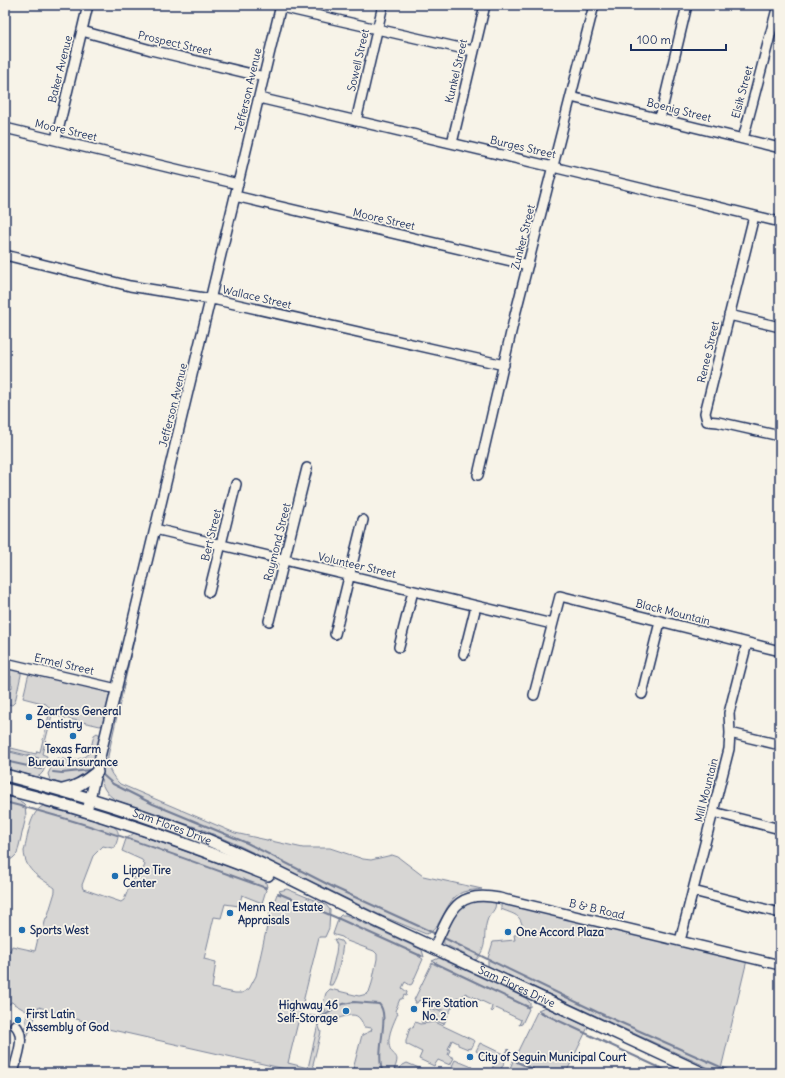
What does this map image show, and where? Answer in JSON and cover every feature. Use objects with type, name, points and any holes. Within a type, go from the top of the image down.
[{"type":"main road","points":[[62,790],[70,789],[80,784],[96,772]]},
{"type":"main road","name":"Sam Flores Drive","points":[[5,775],[90,798],[157,820],[209,841],[300,882],[332,900]]},
{"type":"main road","name":"Sam Flores Drive","points":[[5,789],[87,811],[148,831],[219,856],[332,900],[702,1073]]},
{"type":"street","name":"Baker Avenue","points":[[56,139],[88,5]]},
{"type":"street","name":"Sowell Street","points":[[356,121],[383,5]]},
{"type":"street","name":"Kunkel Street","points":[[452,143],[485,5]]},
{"type":"street","name":"Zunker Street","points":[[478,475],[528,265],[594,5]]},
{"type":"street","points":[[660,118],[687,5]]},
{"type":"street","name":"Elsik Street","points":[[743,139],[778,5]]},
{"type":"street","points":[[281,6],[473,51]]},
{"type":"street","name":"Jefferson Avenue","points":[[87,811],[281,6]]},
{"type":"street","name":"Prospect Street","points":[[82,32],[264,77]]},
{"type":"street","name":"Boenig Street","points":[[571,97],[780,148]]},
{"type":"street","name":"Burges Street","points":[[259,98],[553,166],[780,222]]},
{"type":"street","name":"Moore Street","points":[[5,128],[56,139],[238,184]]},
{"type":"street","name":"Moore Street","points":[[234,196],[528,265]]},
{"type":"street","name":"Renee Street","points":[[754,216],[706,413],[707,421],[718,422],[780,436]]},
{"type":"street","name":"Wallace Street","points":[[5,255],[130,286],[217,300],[504,365]]},
{"type":"street","points":[[729,315],[780,327]]},
{"type":"street","name":"Raymond Street","points":[[269,621],[307,468]]},
{"type":"street","name":"Bert Street","points":[[208,592],[222,545],[236,484]]},
{"type":"street","points":[[335,634],[363,520]]},
{"type":"street","name":"Volunteer Street","points":[[155,529],[552,624]]},
{"type":"street","points":[[398,647],[413,591]]},
{"type":"street","name":"Black Mountain","points":[[552,624],[560,596],[780,652]]},
{"type":"street","points":[[464,654],[476,606]]},
{"type":"street","points":[[642,694],[660,622]]},
{"type":"street","points":[[534,695],[552,624]]},
{"type":"street","name":"Mill Mountain","points":[[680,941],[694,891],[729,749],[729,713],[747,643]]},
{"type":"street","name":"Ermel Street","points":[[5,663],[117,689]]},
{"type":"street","points":[[730,733],[780,745]]},
{"type":"street","points":[[713,812],[780,829]]},
{"type":"street","points":[[694,891],[780,913]]},
{"type":"street","name":"B & B Road","points":[[434,947],[456,906],[468,898],[482,895],[780,965]]},
{"type":"street","points":[[13,1073],[20,1039],[20,1032],[15,1025]]},
{"type":"shaded area","points":[[141,605],[108,756],[110,771],[120,784],[235,833],[303,848],[330,848],[363,859],[371,860],[392,855],[398,857],[423,876],[482,889],[465,891],[457,896],[451,901],[436,927],[431,932],[426,934],[382,916],[240,846],[204,830],[118,801],[110,796],[103,785],[101,772]]},
{"type":"shaded area","points":[[5,667],[21,670],[21,675],[15,702],[12,705],[8,704],[5,716],[6,697],[10,687],[12,688],[12,684],[11,676],[5,675]]},
{"type":"shaded area","points":[[30,672],[105,691],[109,693],[110,696],[103,725],[100,726],[52,715],[42,754],[47,756],[44,771],[37,777],[8,770],[7,763],[10,752],[39,758],[10,751],[11,748],[36,754],[37,751],[40,752],[50,711],[46,704],[23,698]]},
{"type":"shaded area","points":[[97,733],[100,735],[96,755],[95,754],[94,756],[93,765],[89,774],[68,784],[50,780],[48,774],[55,760],[58,758],[73,761],[84,757],[90,752],[94,735]]},
{"type":"shaded area","points":[[5,796],[14,798],[25,805],[26,817],[17,854],[5,863]]},
{"type":"shaded area","points":[[43,806],[111,825],[117,829],[118,834],[115,847],[112,848],[103,846],[93,856],[82,885],[83,889],[121,902],[124,900],[133,877],[138,879],[145,865],[142,860],[122,851],[126,839],[134,833],[263,879],[267,887],[263,886],[266,890],[262,903],[242,895],[239,906],[225,904],[221,918],[214,917],[204,959],[216,962],[212,988],[235,993],[242,993],[249,989],[256,976],[270,913],[277,894],[281,895],[279,891],[287,889],[326,905],[330,910],[329,928],[325,937],[319,937],[288,1063],[308,1068],[318,1024],[321,1032],[313,1064],[317,1070],[329,1073],[303,1073],[108,1029],[39,1007],[24,1045],[28,1012],[12,1002],[10,1004],[5,1004],[5,951],[10,951],[12,946],[35,951],[40,930],[43,930],[55,892],[55,888],[35,874],[27,864],[24,851],[32,820],[38,809]]},
{"type":"shaded area","points":[[106,808],[211,846],[210,849],[105,813],[104,811]]},
{"type":"shaded area","points":[[474,899],[495,901],[496,904],[487,921],[484,946],[476,960],[444,944],[449,923],[462,905]]},
{"type":"shaded area","points":[[503,902],[747,960],[720,1073],[488,966],[488,958],[493,942],[515,940],[514,935],[524,934],[520,919],[515,915],[501,909]]},
{"type":"shaded area","points":[[341,915],[346,915],[422,950],[424,957],[419,954],[418,956],[423,959],[412,984],[410,985],[405,982],[402,988],[407,992],[406,996],[404,995],[402,999],[400,999],[395,1011],[398,1013],[390,1032],[389,1044],[390,1049],[397,1060],[394,1070],[399,1072],[401,1066],[407,1063],[431,1073],[352,1073],[362,1035],[371,1031],[372,1028],[364,1027],[360,1019],[352,1015],[325,1020],[321,1018],[322,1011],[325,1012],[326,1010],[322,1007],[326,993],[330,989],[359,996],[367,994],[372,983],[377,954],[374,951],[333,934]]},
{"type":"shaded area","points":[[334,939],[341,941],[343,944],[336,976],[332,985],[329,985],[337,945]]},
{"type":"shaded area","points":[[439,958],[526,998],[530,1003],[530,1007],[525,1005],[529,1009],[522,1024],[519,1025],[521,1020],[496,1008],[492,1012],[492,1006],[465,993],[461,999],[457,997],[449,1013],[419,1000],[415,1003],[416,1001],[414,1000],[432,963],[438,966],[438,964],[432,961]]},
{"type":"shaded area","points":[[431,1007],[434,1008],[433,1010],[436,1011],[437,1009],[448,1015],[444,1024],[436,1021],[421,1022],[424,1017],[426,1018]]},
{"type":"shaded area","points":[[545,1007],[588,1027],[566,1073],[508,1073],[516,1054],[520,1055],[517,1053],[537,1012],[543,1015],[544,1013],[538,1010]]},
{"type":"shaded area","points":[[415,1022],[420,1024],[435,1022],[475,1041],[471,1049],[468,1049],[458,1045],[458,1043],[452,1040],[448,1049],[450,1050],[448,1055],[454,1058],[450,1065],[438,1060],[434,1066],[419,1059],[422,1052],[406,1044],[410,1027],[413,1028]]},
{"type":"shaded area","points":[[480,1043],[505,1055],[508,1049],[509,1050],[499,1073],[491,1073],[495,1060],[483,1054],[481,1056],[476,1051]]},
{"type":"shaded area","points":[[455,1060],[472,1067],[472,1073],[466,1073],[452,1066]]},
{"type":"waterway","points":[[5,761],[41,769]]},
{"type":"waterway","points":[[53,772],[62,773],[89,770]]},
{"type":"waterway","points":[[103,775],[113,784],[153,804],[247,843],[335,888],[436,934]]},
{"type":"waterway","points":[[5,802],[71,820],[266,888]]},
{"type":"waterway","points":[[278,893],[421,956]]},
{"type":"waterway","points":[[442,937],[597,1012],[734,1073]]},
{"type":"waterway","points":[[435,963],[528,1007]]},
{"type":"waterway","points":[[303,1015],[317,1017],[325,1015],[343,1004],[354,1002],[379,1004],[383,1017],[380,1055],[383,1073]]},
{"type":"waterway","points":[[540,1012],[671,1073]]},
{"type":"waterway","points":[[517,1054],[523,1058],[527,1066]]},
{"type":"waterway","points":[[517,1062],[533,1069],[531,1073]]},
{"type":"place","name":"Zearfoss General Dentistry","points":[[29,717]]},
{"type":"place","name":"Texas Farm Bureau Insurance","points":[[73,736]]},
{"type":"place","name":"Lippe Tire Center","points":[[115,876]]},
{"type":"place","name":"Menn Real Estate Appraisals","points":[[230,913]]},
{"type":"place","name":"Sports West","points":[[22,930]]},
{"type":"place","name":"One Accord Plaza","points":[[508,932]]},
{"type":"place","name":"Fire Station No. 2","points":[[414,1009]]},
{"type":"place","name":"Highway 46 Self-Storage","points":[[346,1011]]},
{"type":"place","name":"First Latin Assembly of God","points":[[18,1020]]},
{"type":"place","name":"City of Seguin Municipal Court","points":[[470,1057]]}]
